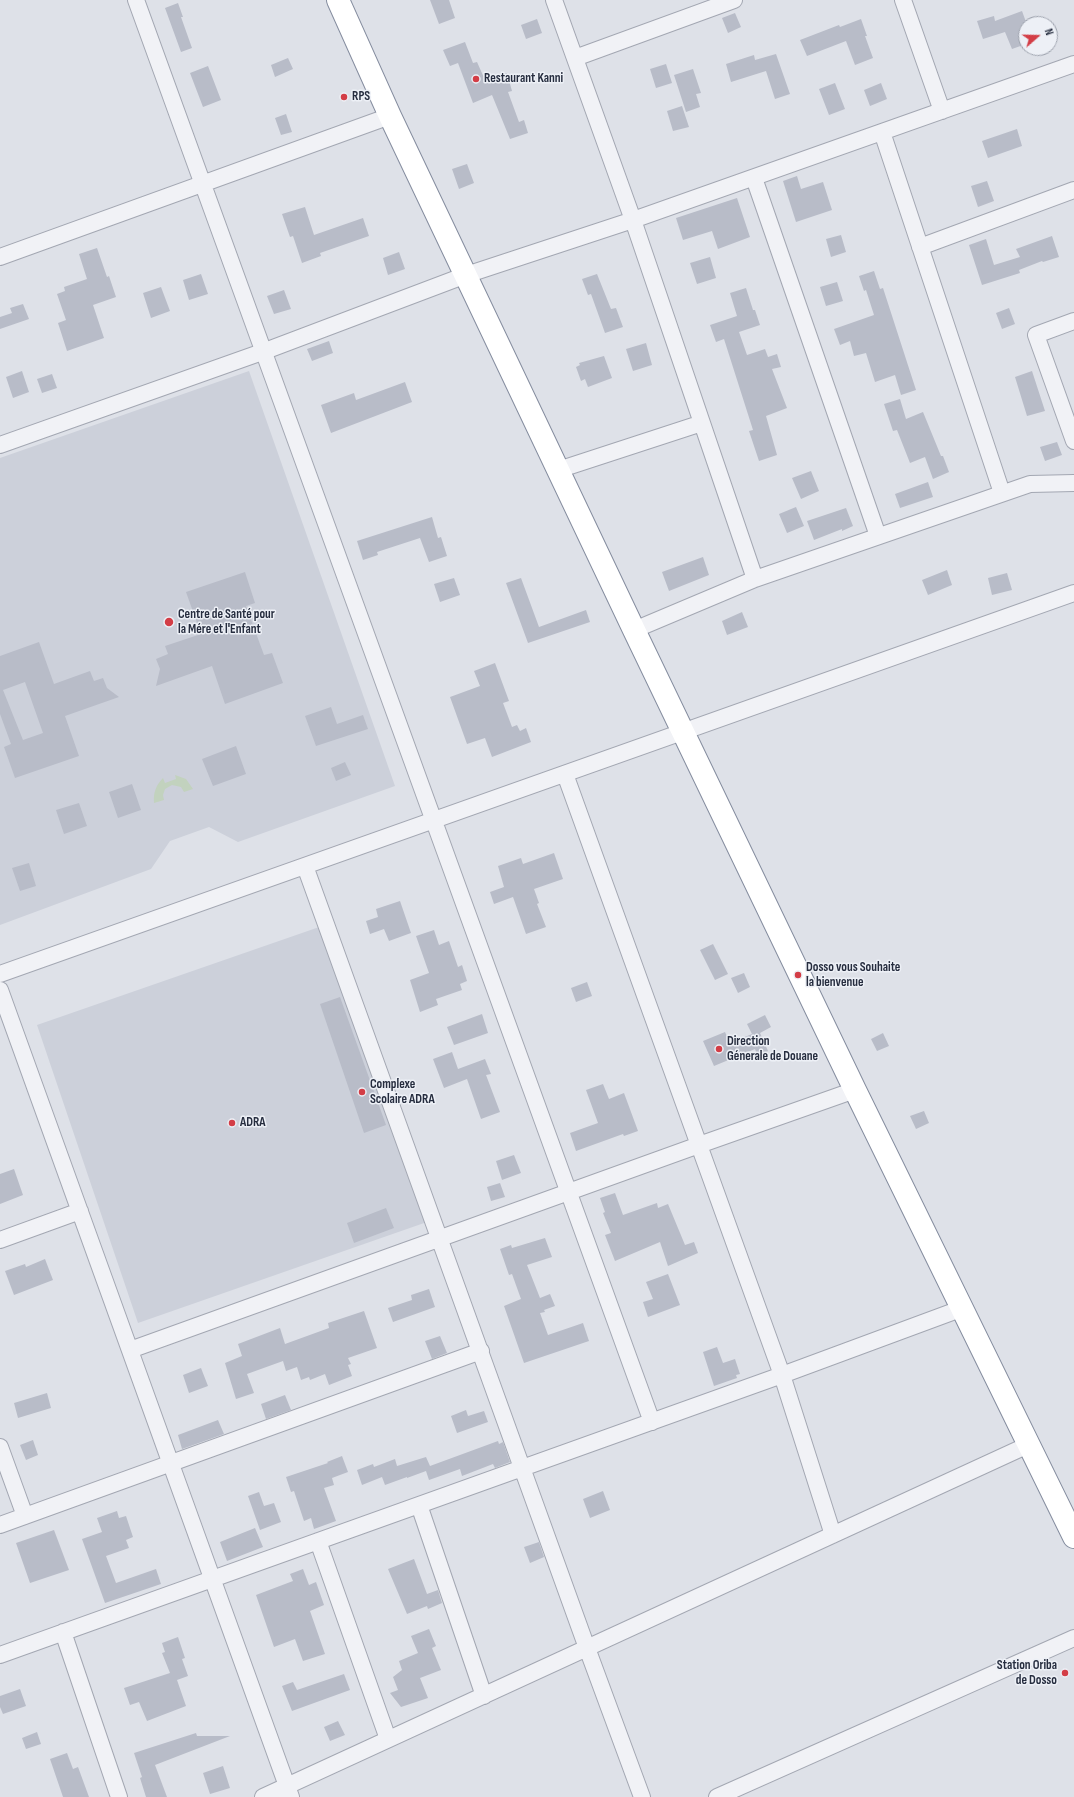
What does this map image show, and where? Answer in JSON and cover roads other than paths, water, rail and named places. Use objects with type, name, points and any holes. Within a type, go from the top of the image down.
[{"type":"highway","points":[[338,0],[390,116],[634,630],[855,1090],[1074,1537]]},
{"type":"street","points":[[136,0],[265,351],[652,1422]]},
{"type":"street","points":[[554,0],[633,220],[755,579]]},
{"type":"street","points":[[903,0],[942,111]]},
{"type":"street","points":[[575,58],[728,1]]},
{"type":"street","points":[[0,446],[265,351],[466,275],[633,220],[1074,64]]},
{"type":"street","points":[[0,257],[390,116]]},
{"type":"street","points":[[882,132],[1002,493]]},
{"type":"street","points":[[754,178],[878,536]]},
{"type":"street","points":[[920,247],[1074,190]]},
{"type":"street","points":[[1074,321],[1036,335],[1074,441]]},
{"type":"street","points":[[558,470],[702,423]]},
{"type":"street","points":[[634,630],[755,579],[1002,493],[1030,484],[1074,483]]},
{"type":"street","points":[[0,974],[1074,593]]},
{"type":"street","points":[[565,774],[782,1375],[833,1535]]},
{"type":"street","points":[[305,866],[642,1797]]},
{"type":"street","points":[[0,990],[213,1579],[288,1792]]},
{"type":"street","points":[[130,1350],[855,1090]]},
{"type":"street","points":[[0,1240],[80,1211]]},
{"type":"street","points":[[0,1655],[652,1422],[963,1308]]},
{"type":"street","points":[[0,1525],[481,1352]]},
{"type":"street","points":[[263,1797],[288,1792],[388,1739],[1028,1445]]},
{"type":"street","points":[[0,1447],[25,1516]]},
{"type":"street","points":[[419,1505],[484,1696]]},
{"type":"street","points":[[318,1541],[388,1739]]},
{"type":"street","points":[[63,1632],[119,1797]]},
{"type":"street","points":[[717,1797],[1074,1638]]},
{"type":"place","name":"Restaurant Kanni","points":[[476,79]]},
{"type":"place","name":"RPS","points":[[344,97]]},
{"type":"place","name":"Centre de Santé pour la Mére et l'Enfant","points":[[169,622]]},
{"type":"place","name":"Dosso vous Souhaite la bienvenue","points":[[798,975]]},
{"type":"place","name":"Direction Génerale de Douane","points":[[719,1049]]},
{"type":"place","name":"Complexe Scolaire ADRA","points":[[362,1092]]},
{"type":"place","name":"ADRA","points":[[232,1123]]},
{"type":"place","name":"Station Oriba de Dosso","points":[[1065,1673]]}]
